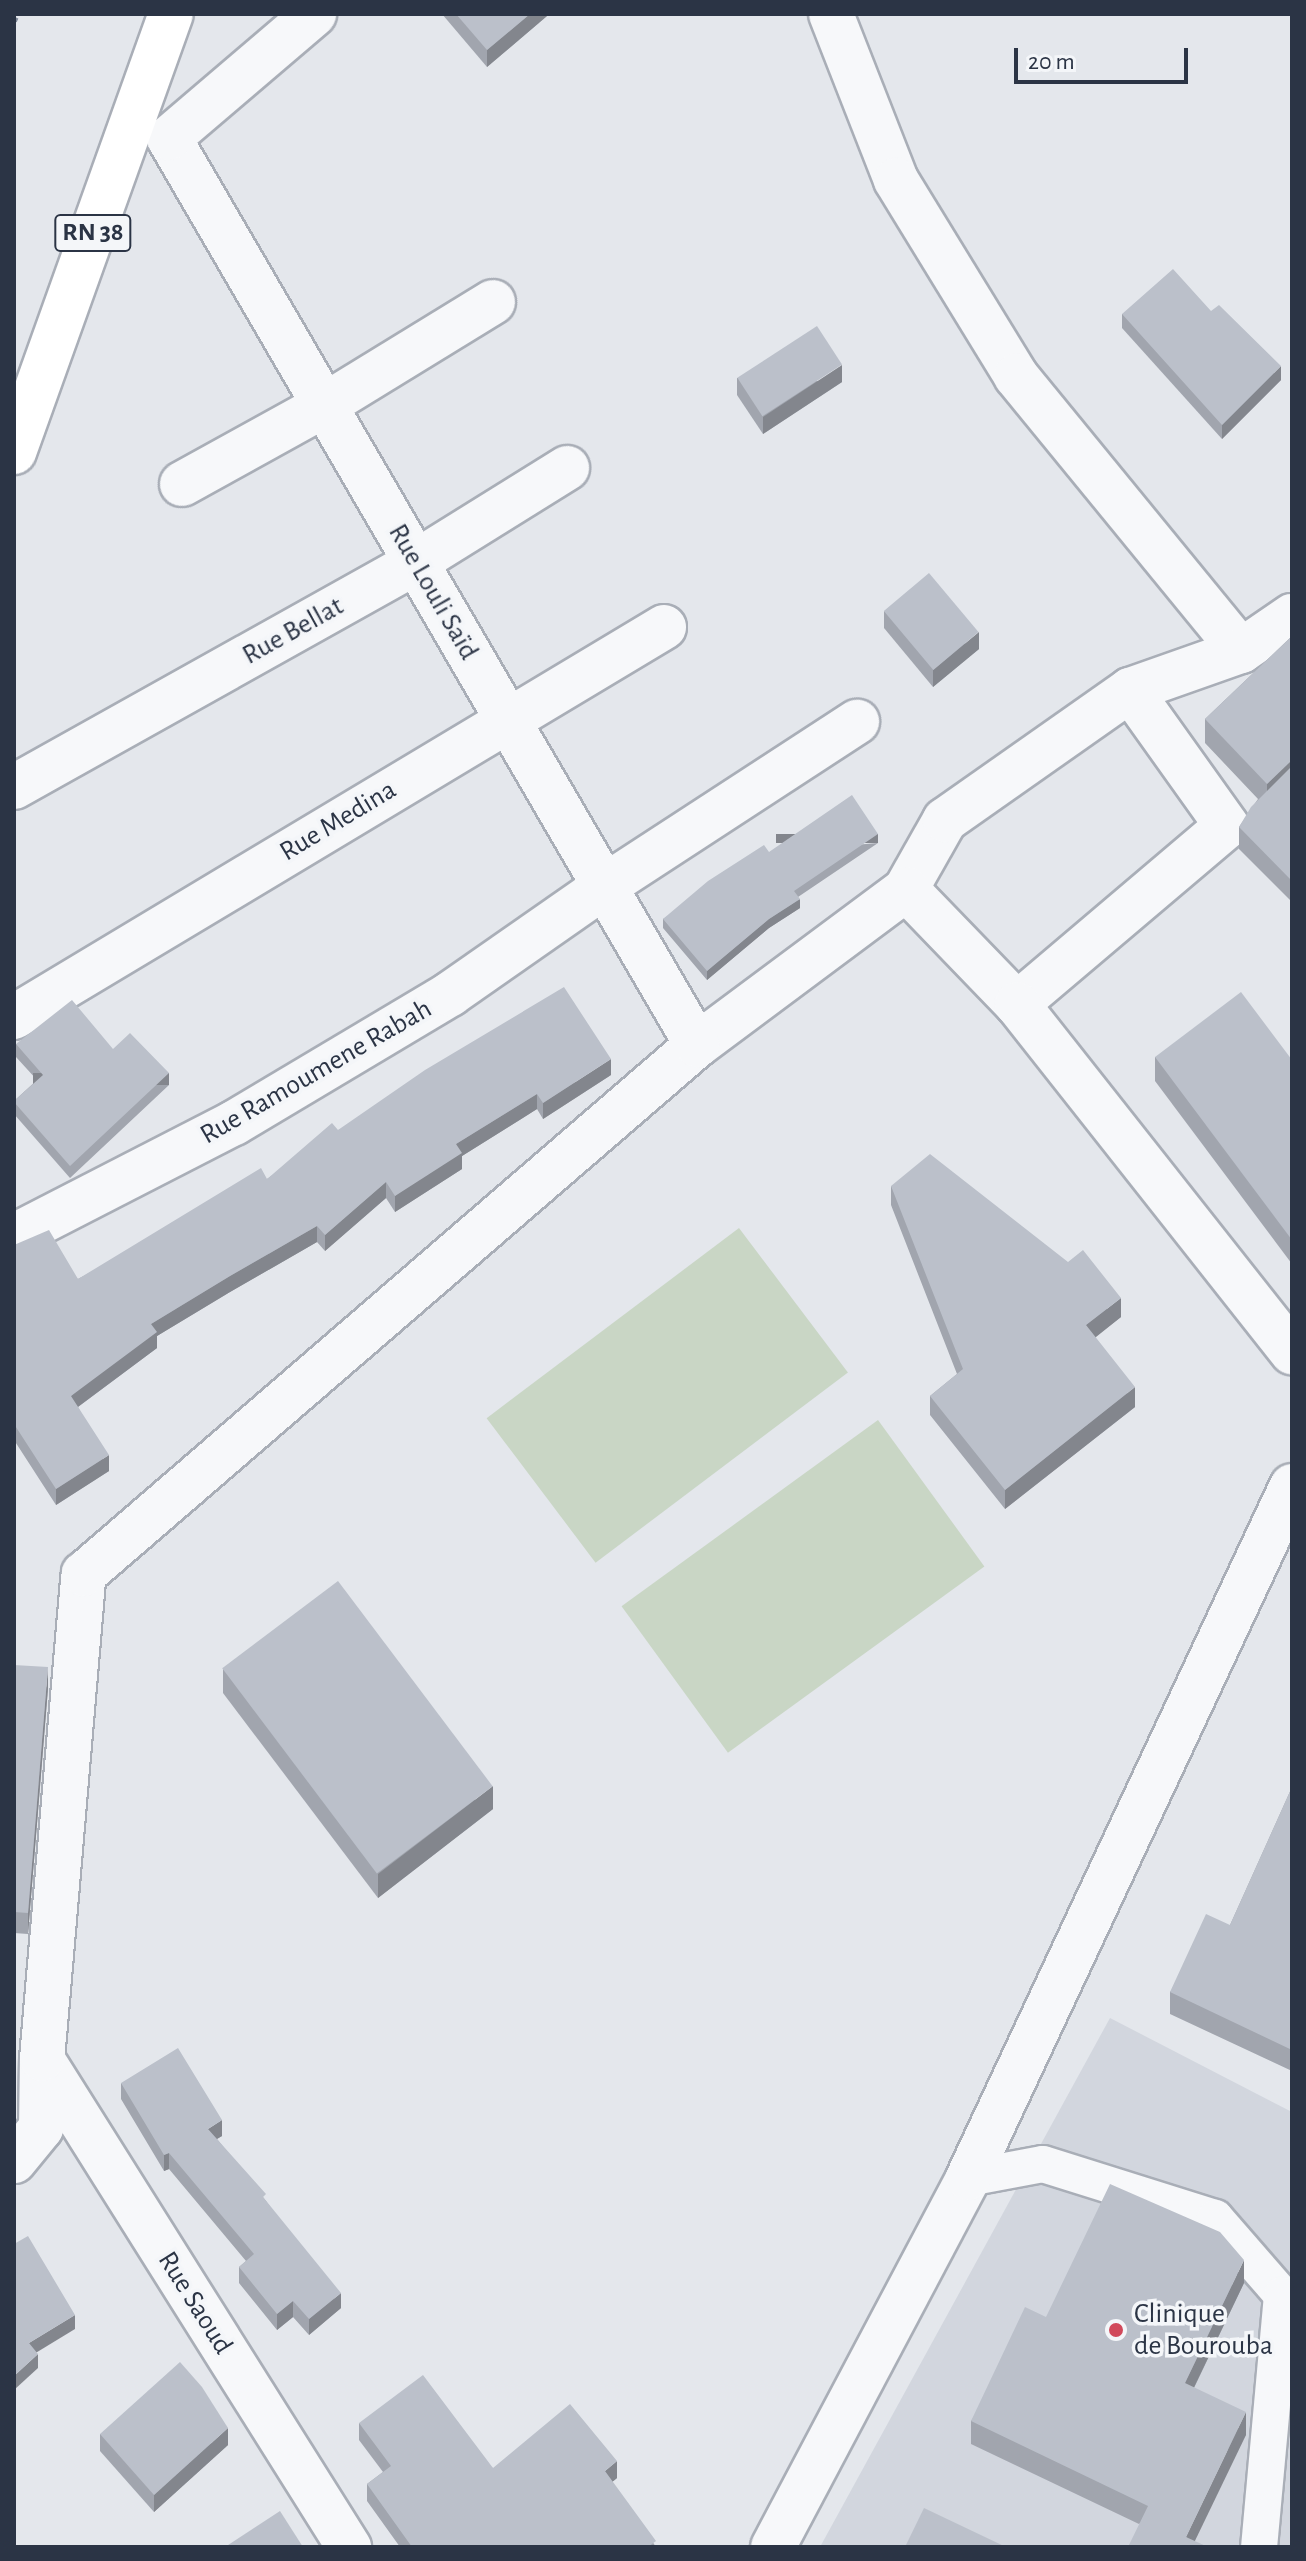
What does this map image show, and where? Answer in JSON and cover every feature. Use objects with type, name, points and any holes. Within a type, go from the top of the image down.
[{"type":"main road","name":"RN 38","points":[[14,452],[171,14]]},
{"type":"street","name":"Rue Louli Saïd","points":[[314,14],[169,138],[697,1045]]},
{"type":"street","points":[[831,14],[896,180],[1016,376],[1241,651]]},
{"type":"street","points":[[182,484],[325,405],[493,302]]},
{"type":"street","name":"Rue Bellat","points":[[14,787],[416,562],[567,468]]},
{"type":"street","points":[[14,2161],[41,2128],[42,2059],[84,1574],[697,1045],[906,889],[945,820],[1130,690],[1241,651],[1292,616]]},
{"type":"street","name":"Rue Medina","points":[[14,1017],[664,627]]},
{"type":"street","points":[[1017,1004],[1227,826],[1130,690]]},
{"type":"street","name":"Rue Ramoumene Rabah","points":[[14,1236],[234,1123],[450,994],[605,886],[857,722]]},
{"type":"street","points":[[906,889],[1017,1004],[1292,1352]]},
{"type":"street","points":[[773,2547],[968,2178],[1292,1486]]},
{"type":"street","name":"Rue Saoud","points":[[42,2059],[349,2547]]},
{"type":"lane","points":[[968,2178],[1043,2164],[1215,2218],[1282,2295],[1259,2547]]},
{"type":"shaded area","name":"Clinique de Bourouba","points":[[1110,2018],[1292,2112],[1292,2547],[820,2547]]},
{"type":"green space","points":[[739,1228],[848,1373],[596,1563],[487,1418]]},
{"type":"green space","points":[[878,1420],[984,1566],[728,1753],[622,1606]]},
{"type":"building","points":[[456,14],[530,14],[487,50]]},
{"type":"building","points":[[1173,269],[1211,311],[1219,305],[1281,366],[1222,425],[1122,314]]},
{"type":"building","points":[[817,326],[842,365],[762,416],[737,378]]},
{"type":"building","points":[[929,573],[978,632],[933,670],[884,611]]},
{"type":"building","points":[[1292,636],[1292,760],[1267,784],[1205,719]]},
{"type":"building","points":[[1292,766],[1292,881],[1239,827],[1251,807]]},
{"type":"building","points":[[852,795],[878,834],[794,891],[800,899],[769,919],[707,971],[663,919],[708,881],[764,845],[769,852]]},
{"type":"building","points":[[564,987],[611,1059],[543,1103],[537,1094],[456,1144],[462,1153],[395,1196],[386,1182],[325,1235],[317,1226],[151,1324],[157,1332],[71,1396],[109,1455],[56,1489],[14,1424],[14,1245],[49,1230],[78,1279],[261,1168],[267,1179],[332,1123],[338,1130],[425,1070]]},
{"type":"building","points":[[1241,992],[1292,1060],[1292,1240],[1155,1057]]},
{"type":"building","points":[[72,1000],[113,1049],[130,1033],[169,1073],[70,1166],[14,1101],[43,1075],[16,1044]]},
{"type":"building","points":[[930,1154],[1068,1262],[1083,1250],[1121,1298],[1086,1325],[1135,1387],[1005,1490],[930,1396],[963,1369],[891,1186]]},
{"type":"building","points":[[338,1581],[493,1786],[377,1874],[222,1668]]},
{"type":"building","points":[[14,1665],[48,1667],[28,1913],[14,1912]]},
{"type":"building","points":[[1292,1787],[1292,2050],[1170,1992],[1206,1914],[1230,1925]]},
{"type":"building","points":[[178,2048],[222,2120],[208,2129],[266,2194],[263,2197],[341,2293],[309,2319],[293,2301],[277,2314],[239,2267],[254,2254],[169,2153],[164,2155],[121,2083]]},
{"type":"building","points":[[1110,2184],[1220,2232],[1244,2260],[1185,2383],[1246,2412],[1186,2537],[1208,2547],[1128,2547],[1148,2506],[971,2421],[1025,2307],[1046,2317]]},
{"type":"building","points":[[28,2236],[75,2315],[29,2343],[38,2354],[14,2376],[14,2244]]},
{"type":"building","points":[[180,2362],[202,2387],[228,2428],[154,2495],[100,2434]]},
{"type":"building","points":[[423,2375],[493,2468],[570,2404],[617,2461],[605,2471],[656,2541],[648,2547],[412,2547],[367,2484],[391,2466],[359,2423]]},
{"type":"building","points":[[924,2508],[1006,2547],[905,2547]]},
{"type":"building","points":[[280,2511],[303,2547],[225,2547]]},
{"type":"railway","points":[[14,21],[17,14]]},
{"type":"place","name":"Clinique de Bourouba","points":[[1116,2330]]}]
